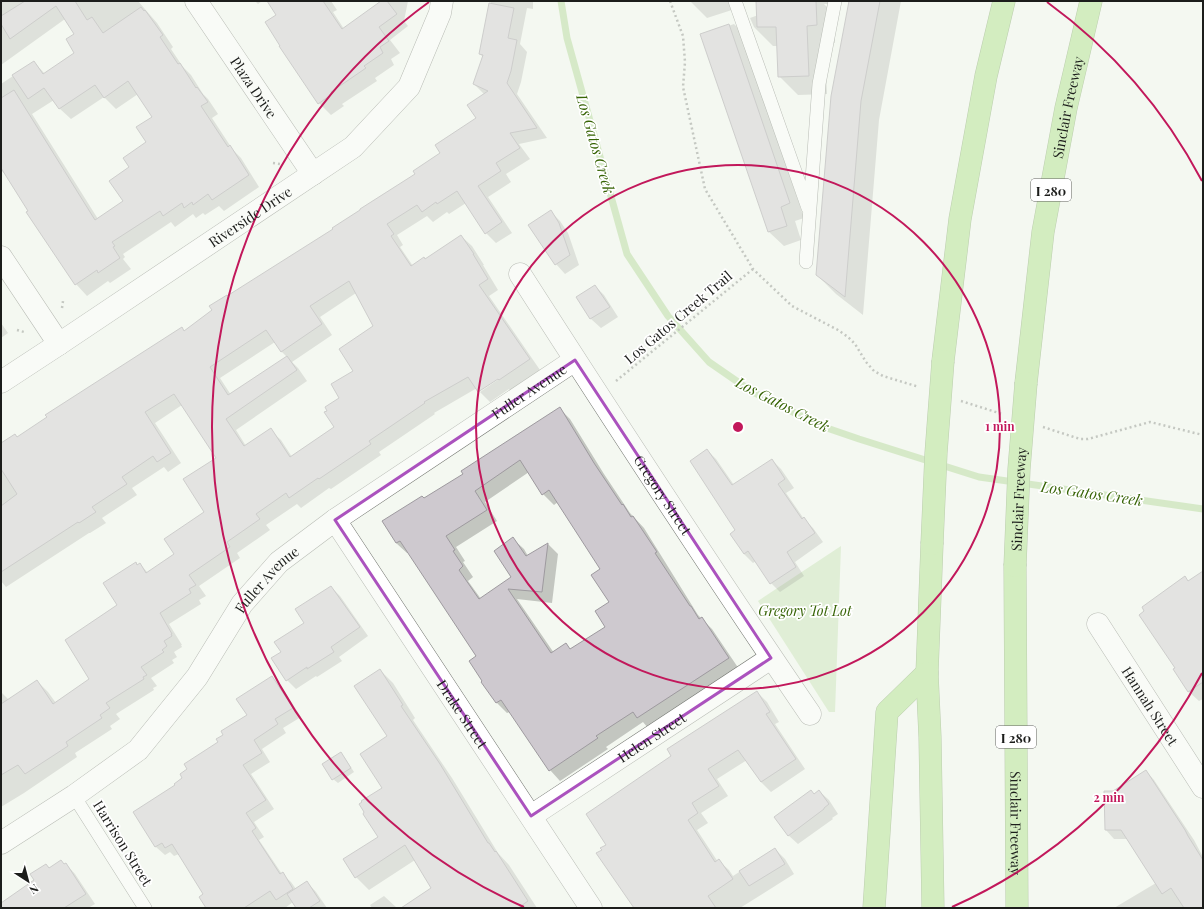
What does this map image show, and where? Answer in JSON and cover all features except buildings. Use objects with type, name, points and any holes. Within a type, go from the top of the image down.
[{"type":"highway","points":[[932,908],[930,737],[927,673],[936,453],[943,361],[960,219],[986,76],[1004,1]]},
{"type":"highway","name":"Sinclair Freeway","points":[[1017,908],[1015,566],[1019,469],[1026,383],[1043,232],[1066,108],[1092,1]]},
{"type":"highway","points":[[874,908],[887,712],[927,673]]},
{"type":"street","name":"Plaza Drive","points":[[196,1],[313,174]]},
{"type":"street","name":"Riverside Drive","points":[[1,382],[353,147],[409,87],[440,13],[442,1]]},
{"type":"street","points":[[1,256],[59,344]]},
{"type":"street","name":"Gregory Street","points":[[520,274],[771,658],[810,714]]},
{"type":"street","name":"Fuller Avenue","points":[[1,843],[74,796],[138,750],[197,678],[242,604],[279,562],[335,520],[575,360]]},
{"type":"street","name":"Drake Street","points":[[335,520],[591,908]]},
{"type":"street","name":"Hannah Street","points":[[1098,624],[1203,787]]},
{"type":"street","name":"Helen Street","points":[[530,816],[771,658]]},
{"type":"lane","points":[[735,1],[810,214]]},
{"type":"lane","points":[[806,262],[819,84],[835,1]]},
{"type":"lane","name":"Harrison Street","points":[[74,796],[145,908]]},
{"type":"path","name":"Los Gatos Creek Trail","points":[[670,1],[683,36],[686,62],[683,87],[705,189],[753,268],[792,306],[838,330],[848,337],[874,371],[883,376],[921,388]]},
{"type":"path","points":[[273,163],[281,164]]},
{"type":"path","name":"Los Gatos Creek Trail","points":[[616,381],[640,363],[753,268]]},
{"type":"path","points":[[62,310],[63,301]]},
{"type":"path","points":[[16,330],[26,333]]},
{"type":"path","points":[[959,400],[1004,415]]},
{"type":"path","points":[[1042,427],[1080,439],[1088,439],[1150,422],[1203,435]]},
{"type":"highlighted area","points":[[575,360],[771,658],[531,816],[335,520]]},
{"type":"green space","name":"Gregory Tot Lot","points":[[841,546],[835,712],[829,712],[758,601]]},
{"type":"waterway","name":"Los Gatos Creek","points":[[561,1],[567,38],[627,254],[668,316],[709,362],[751,391],[821,426],[979,477],[1203,509]]}]
